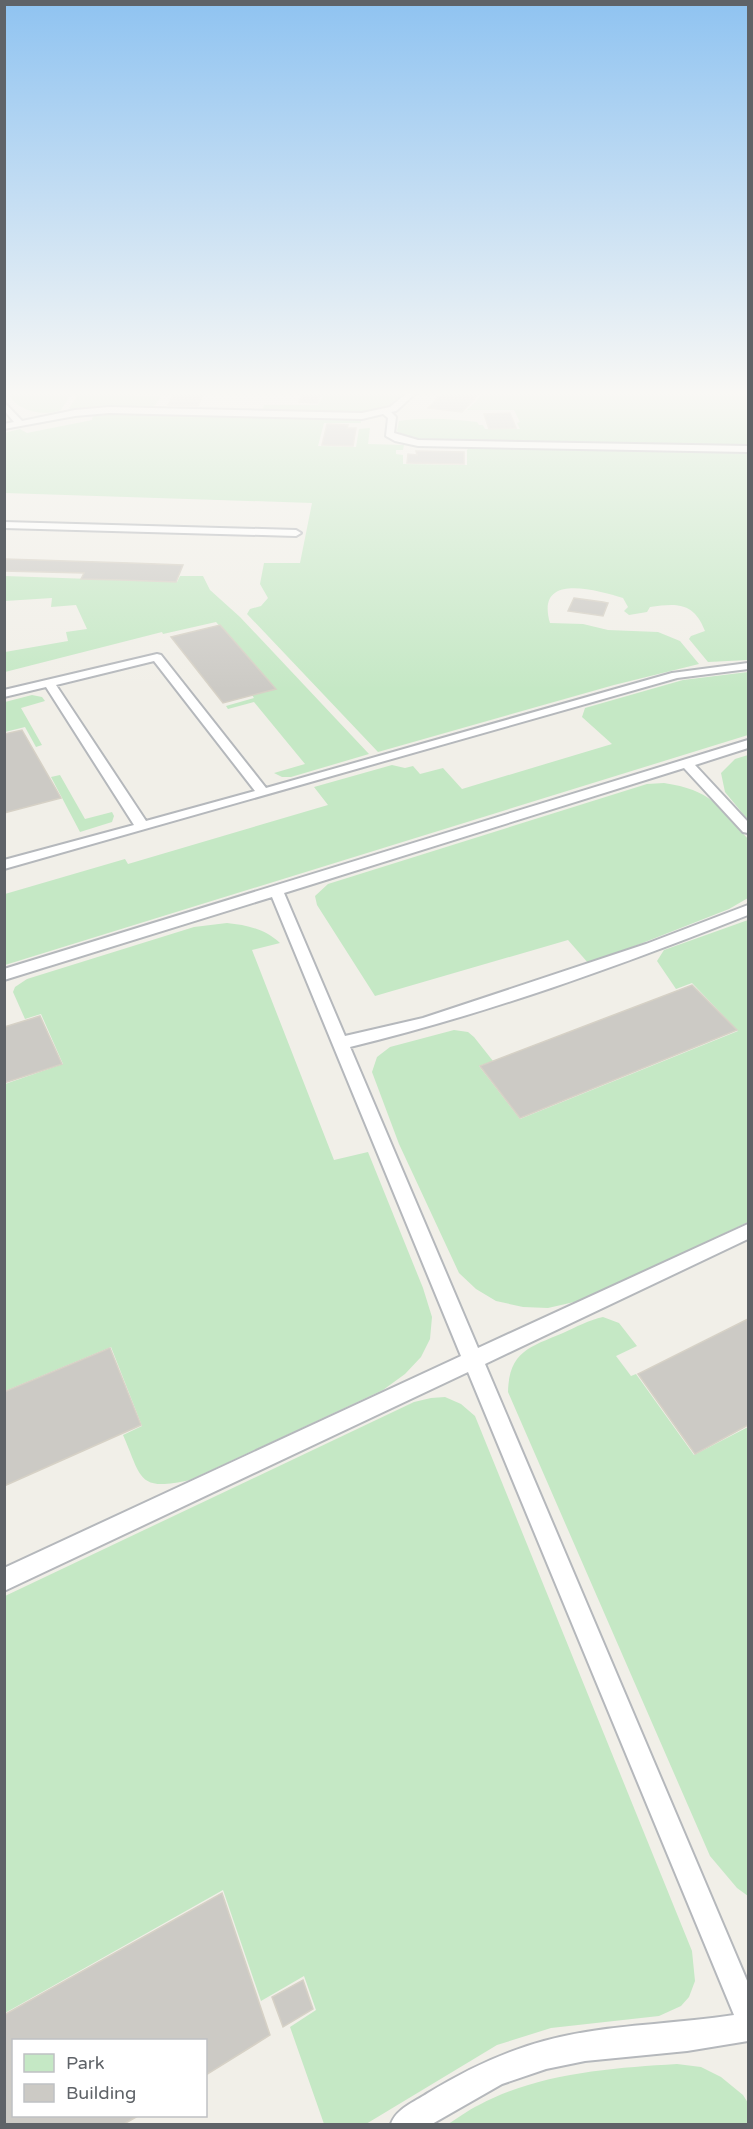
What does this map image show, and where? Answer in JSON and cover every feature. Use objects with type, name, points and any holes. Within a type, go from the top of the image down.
[{"type":"lane","points":[[4,525],[296,533]]},
{"type":"lane","points":[[4,694],[157,657],[263,793]]},
{"type":"lane","points":[[4,865],[676,675],[748,666]]},
{"type":"lane","points":[[49,683],[142,826]]},
{"type":"lane","points":[[4,975],[748,744]]},
{"type":"lane","points":[[686,763],[748,829]]},
{"type":"lane","points":[[276,890],[748,2015]]},
{"type":"lane","points":[[341,1043],[425,1023],[651,948],[748,910]]},
{"type":"lane","points":[[4,1580],[748,1231]]},
{"type":"lane","points":[[406,2124],[506,2067],[558,2051],[606,2043],[668,2039],[748,2027]]},
{"type":"green space","points":[[748,491],[748,660],[708,662],[689,639],[705,631],[701,621],[696,614],[684,607],[668,605],[650,607],[647,612],[629,615],[624,611],[628,607],[623,598],[598,591],[571,588],[551,596],[548,607],[550,623],[583,624],[608,630],[658,632],[680,641],[699,664],[614,685],[378,752],[247,614],[250,609],[261,606],[268,598],[260,584],[264,563],[300,563],[312,503],[5,493]]},
{"type":"green space","points":[[5,576],[177,582],[180,576],[203,576],[210,590],[240,617],[369,754],[291,777],[282,777],[274,773],[305,764],[254,702],[228,709],[226,706],[254,698],[252,695],[276,689],[216,622],[163,634],[162,632],[5,672],[5,652],[68,641],[66,632],[87,629],[76,605],[51,607],[52,598],[5,601]]},
{"type":"green space","points":[[748,672],[748,735],[5,965],[5,894],[125,859],[128,864],[328,805],[314,787],[392,765],[405,768],[413,766],[420,774],[443,768],[462,789],[612,744],[582,717],[585,708],[683,680]]},
{"type":"green space","points":[[32,695],[42,697],[45,701],[21,708],[42,745],[36,747],[25,727],[5,732],[5,702]]},
{"type":"green space","points":[[748,755],[748,820],[725,792],[721,773],[735,759]]},
{"type":"green space","points":[[60,775],[85,819],[112,812],[114,816],[112,822],[80,832],[51,777]]},
{"type":"green space","points":[[664,783],[693,790],[713,801],[748,839],[748,898],[729,909],[589,964],[568,940],[375,996],[317,905],[315,896],[328,884],[647,784]]},
{"type":"green space","points":[[748,920],[748,1222],[583,1300],[548,1308],[523,1307],[496,1301],[476,1289],[459,1273],[399,1144],[372,1072],[377,1057],[390,1047],[454,1030],[468,1032],[493,1061],[479,1066],[520,1119],[738,1031],[692,983],[676,989],[657,961],[664,950]]},
{"type":"green space","points":[[227,923],[255,929],[268,934],[280,943],[252,950],[334,1160],[368,1152],[423,1288],[432,1317],[430,1339],[421,1357],[405,1374],[383,1390],[190,1480],[160,1484],[144,1478],[134,1462],[123,1435],[142,1426],[111,1347],[5,1391],[5,1084],[63,1064],[41,1014],[25,1019],[13,992],[15,987],[27,979],[194,927]]},
{"type":"green space","points":[[603,1317],[619,1323],[637,1346],[616,1356],[631,1376],[636,1374],[694,1455],[748,1427],[748,1896],[737,1888],[710,1856],[508,1392],[512,1367],[524,1352],[541,1342]]},
{"type":"green space","points":[[445,1397],[461,1404],[475,1416],[692,1951],[695,1981],[689,1997],[681,2006],[659,2016],[551,2028],[497,2045],[366,2124],[324,2124],[290,2027],[316,2010],[304,1976],[261,2001],[223,1890],[5,2013],[5,1596],[414,1402]]},
{"type":"green space","points":[[677,2064],[701,2067],[721,2077],[743,2095],[748,2103],[748,2124],[448,2124],[502,2094],[551,2079],[601,2070]]},
{"type":"building","points":[[5,559],[183,565],[176,582],[81,579],[84,573],[4,571]]},
{"type":"building","points":[[574,598],[608,603],[603,616],[568,611]]},
{"type":"building","points":[[220,625],[276,689],[223,703],[171,637]]},
{"type":"building","points":[[22,730],[61,798],[4,813],[4,734]]},
{"type":"building","points":[[692,985],[737,1030],[520,1118],[480,1066]]},
{"type":"building","points":[[40,1016],[62,1064],[4,1083],[4,1027]]},
{"type":"building","points":[[748,1319],[748,1425],[695,1454],[638,1374]]},
{"type":"building","points":[[110,1348],[141,1425],[4,1486],[4,1392]]},
{"type":"building","points":[[222,1893],[270,2035],[207,2074],[207,2039],[12,2039],[12,2117],[136,2117],[124,2124],[4,2124],[4,2015]]},
{"type":"building","points":[[303,1980],[313,2009],[283,2027],[272,1997]]}]
